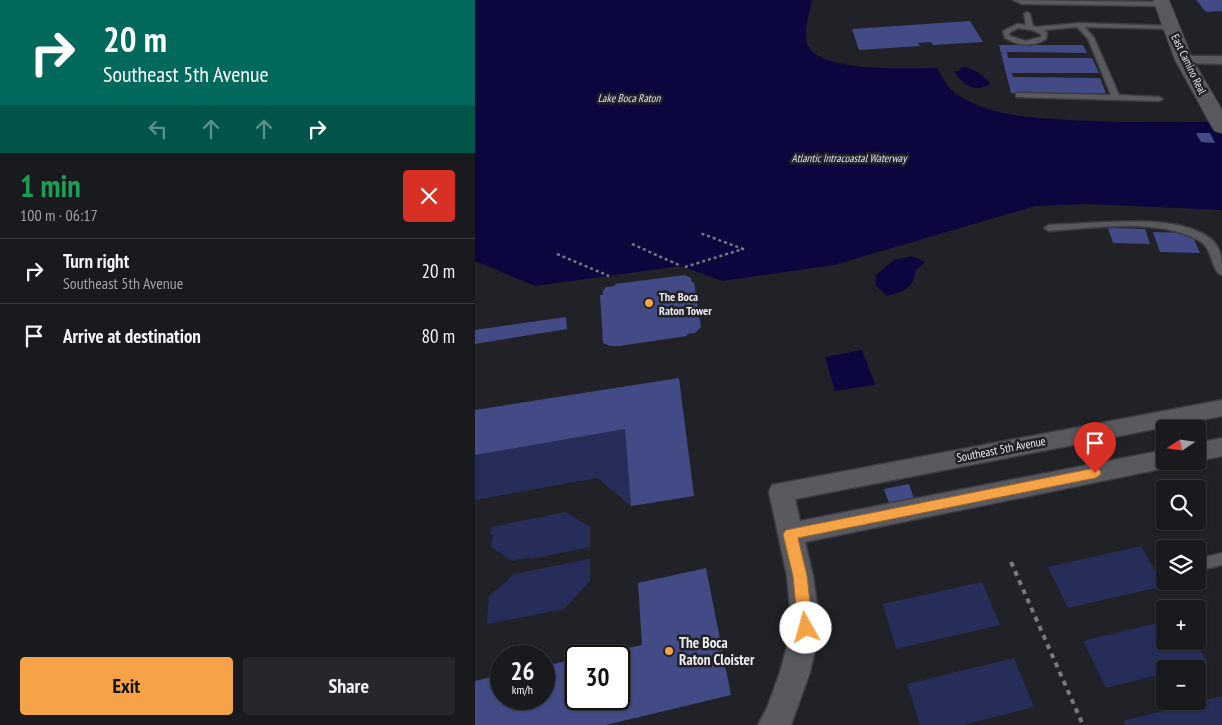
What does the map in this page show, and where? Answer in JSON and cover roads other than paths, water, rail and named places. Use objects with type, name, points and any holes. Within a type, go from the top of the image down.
[{"type":"street","name":"East Camino Real","points":[[1162,2],[1185,60],[1217,118]]},
{"type":"street","points":[[1185,60],[1222,60]]},
{"type":"street","name":"Southeast 5th Avenue","points":[[790,534],[781,492],[1222,408]]},
{"type":"street","points":[[1206,450],[1222,447]]},
{"type":"street","points":[[773,725],[779,717],[795,672],[806,628],[800,576],[790,534],[1156,461]]},
{"type":"lane","points":[[1016,0],[1022,2],[1162,2]]},
{"type":"lane","points":[[1027,14],[1030,27]]},
{"type":"lane","points":[[1041,31],[1045,38],[1030,43],[1011,40],[1005,34],[1011,27],[1030,27],[1041,31],[1082,27],[1173,30]]},
{"type":"lane","points":[[1082,27],[1091,38],[1116,97]]},
{"type":"lane","points":[[1019,95],[1159,99]]},
{"type":"lane","points":[[1049,228],[1169,226],[1191,232],[1208,242],[1222,272]]},
{"type":"lane","points":[[1206,563],[1222,559]]},
{"type":"water","points":[[475,0],[812,0],[807,23],[806,41],[816,55],[847,65],[888,68],[937,68],[954,93],[970,102],[997,112],[1026,117],[1088,121],[1222,122],[1222,210],[1085,204],[1035,206],[834,265],[722,281],[681,266],[535,286],[475,261]]},
{"type":"water","points":[[966,67],[985,77],[990,84],[985,87],[975,88],[961,81],[954,71],[959,71],[960,68]]},
{"type":"water","points":[[912,256],[925,262],[916,270],[913,281],[907,288],[887,296],[876,286],[876,275],[894,260]]},
{"type":"water","points":[[862,350],[875,385],[835,391],[825,357]]},
{"type":"place","name":"The Boca Raton Tower","points":[[649,303]]},
{"type":"place","name":"The Boca Raton Cloister","points":[[669,651]]},
{"type":"water label","name":"Lake Boca Raton","points":[[629,98]]},
{"type":"water label","name":"Atlantic Intracoastal Waterway","points":[[849,158]]}]
